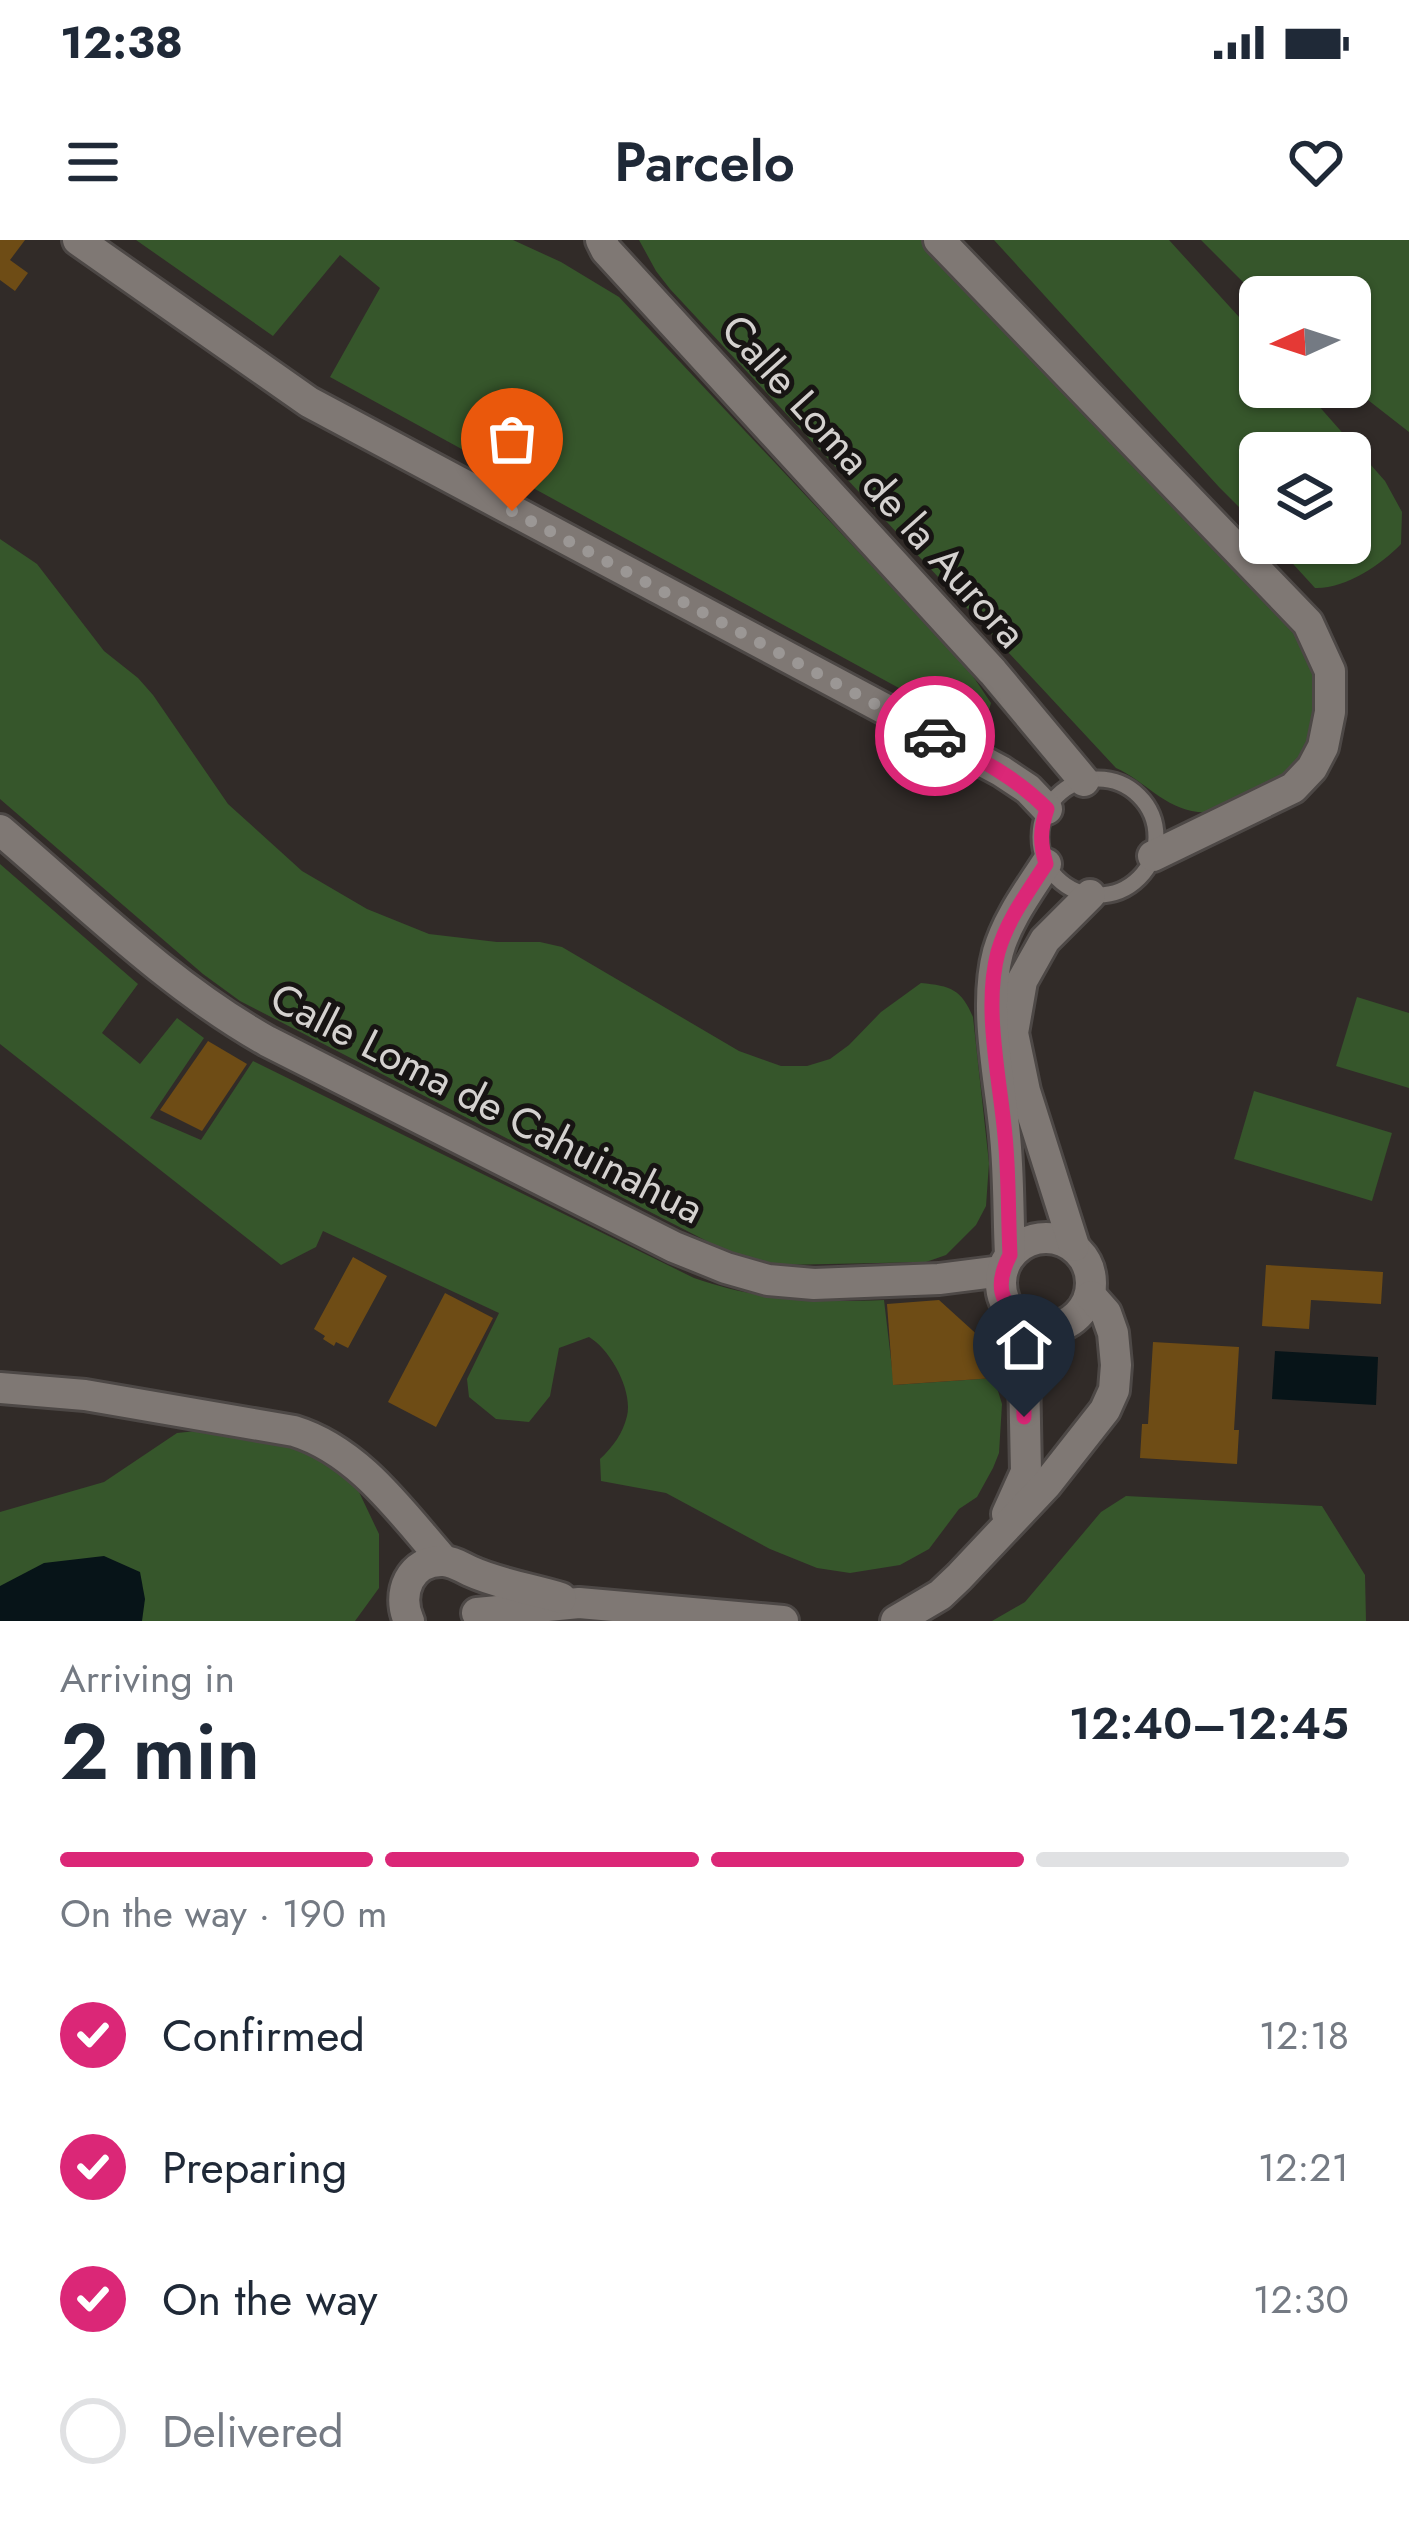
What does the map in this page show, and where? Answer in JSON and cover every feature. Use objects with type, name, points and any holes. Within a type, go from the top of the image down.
[{"type":"street","points":[[78,240],[309,402],[1001,771],[1047,809]]},
{"type":"street","points":[[939,240],[1308,623],[1330,671],[1330,712],[1323,747],[1293,788],[1153,856]]},
{"type":"street","name":"Calle Loma de la Aurora","points":[[596,243],[993,673],[1084,781]]},
{"type":"street","name":"Calle Loma de Cahuinahua","points":[[0,830],[221,1015],[674,1246],[768,1280],[814,1284],[939,1279],[1006,1263]]},
{"type":"street","points":[[1046,864],[1007,926],[992,987],[1005,1136],[1006,1263],[1001,1291],[1008,1309],[1041,1329],[1060,1327],[1077,1317],[1091,1296],[1092,1281],[1087,1262],[1074,1246],[1025,1091],[1013,1033],[1022,980],[1046,940],[1090,895]]},
{"type":"street","points":[[1006,1263],[1023,1243],[1040,1237],[1058,1238],[1074,1246]]},
{"type":"street","points":[[896,1621],[940,1594],[1046,1485],[1105,1410],[1114,1390],[1117,1364],[1106,1313],[1091,1296]]},
{"type":"street","points":[[997,1536],[1026,1472],[1023,1322]]},
{"type":"street","points":[[0,1388],[85,1395],[318,1439],[380,1488],[456,1566],[479,1596],[475,1617],[579,1603]]},
{"type":"street","points":[[380,1488],[403,1603]]},
{"type":"street","points":[[403,1603],[432,1562],[579,1603],[783,1621]]},
{"type":"lane","points":[[1104,779],[1124,785],[1152,815],[1153,856],[1143,874],[1109,895],[1072,890],[1046,864],[1040,846],[1047,809],[1063,791],[1084,781],[1104,779]]},
{"type":"green space","points":[[136,240],[513,240],[561,262],[619,297],[966,666],[991,703],[985,724],[963,723],[330,377],[380,288],[340,255],[273,336]]},
{"type":"green space","points":[[639,240],[928,240],[1284,609],[1309,652],[1316,685],[1312,736],[1300,765],[1288,777],[1245,800],[1206,812],[1175,805],[1116,768],[656,271]]},
{"type":"green space","points":[[994,240],[1169,240],[1239,317],[1239,408],[1321,408],[1342,432],[1239,432],[1239,507]]},
{"type":"green space","points":[[1201,240],[1409,240],[1409,432],[1371,402],[1371,276],[1239,278]]},
{"type":"green space","points":[[1371,465],[1402,512],[1401,544],[1362,574],[1315,588],[1293,564],[1371,564]]},
{"type":"green space","points":[[0,539],[37,564],[104,651],[153,695],[228,804],[302,871],[367,909],[429,934],[562,947],[739,1051],[781,1066],[807,1066],[830,1059],[921,983],[954,991],[973,1017],[989,1163],[986,1206],[976,1225],[946,1255],[926,1262],[758,1262],[726,1251],[240,1001],[0,799]]},
{"type":"green space","points":[[0,864],[138,984],[102,1033],[140,1064],[177,1018],[204,1038],[150,1118],[201,1140],[253,1061],[694,1278],[788,1299],[884,1300],[894,1385],[994,1378],[1002,1404],[999,1453],[977,1497],[959,1509],[929,1549],[900,1565],[850,1573],[817,1568],[770,1549],[666,1493],[601,1481],[600,1459],[620,1434],[628,1406],[618,1372],[589,1337],[559,1348],[550,1396],[529,1422],[496,1419],[469,1397],[467,1379],[499,1313],[323,1231],[316,1247],[281,1265],[0,1044]]},
{"type":"green space","points":[[1357,997],[1409,1013],[1409,1088],[1336,1066]]},
{"type":"green space","points":[[1254,1091],[1392,1133],[1372,1201],[1234,1159]]},
{"type":"green space","points":[[234,1427],[303,1440],[349,1471],[379,1534],[379,1588],[355,1621],[0,1621],[0,1512],[104,1482],[177,1433]]},
{"type":"green space","points":[[1126,1496],[1322,1506],[1365,1575],[1366,1621],[992,1621],[1025,1602],[1101,1512]]},
{"type":"shaded area","points":[[1275,1351],[1378,1357],[1376,1405],[1272,1399]]},
{"type":"shaded area","points":[[104,1556],[140,1572],[145,1599],[142,1621],[0,1621],[0,1586],[44,1563]]},
{"type":"building","points":[[0,240],[25,240],[10,260],[28,273],[15,291],[0,280]]},
{"type":"building","points":[[208,1041],[247,1064],[202,1131],[160,1110]]},
{"type":"building","points":[[353,1257],[387,1276],[348,1348],[336,1342],[334,1346],[314,1329]]},
{"type":"building","points":[[1266,1265],[1383,1272],[1381,1304],[1311,1300],[1309,1329],[1262,1326]]},
{"type":"building","points":[[445,1293],[493,1318],[436,1427],[388,1402]]},
{"type":"building","points":[[939,1300],[993,1349],[994,1378],[893,1385],[887,1304]]},
{"type":"building","points":[[1153,1342],[1239,1347],[1237,1464],[1140,1458],[1142,1424],[1148,1424]]},
{"type":"way so far","points":[[512,511],[935,736]]},
{"type":"route","points":[[935,736],[1001,771],[1047,809],[1040,846],[1046,864],[1007,926],[992,987],[1010,1255],[1002,1271],[1001,1291],[1008,1309],[1023,1322],[1024,1417]]}]
